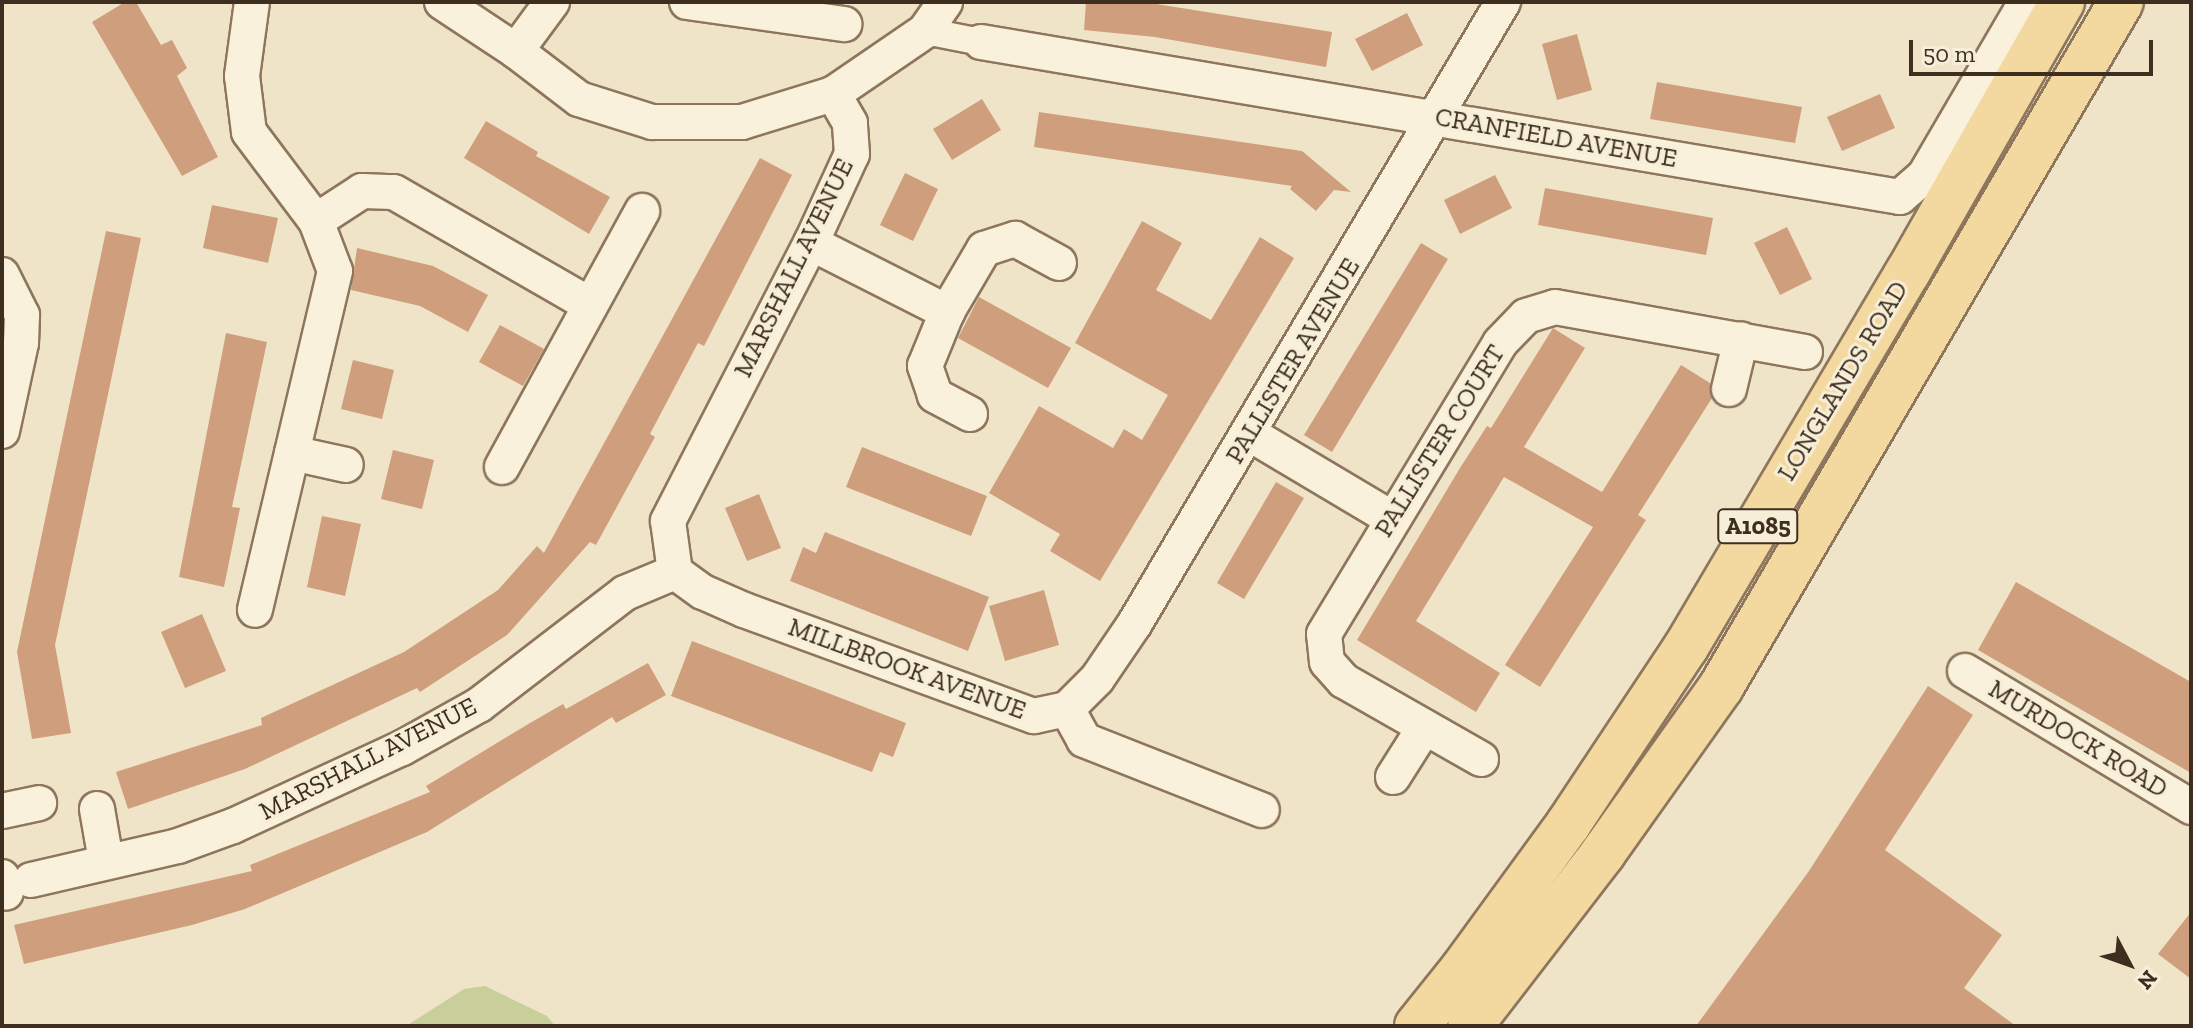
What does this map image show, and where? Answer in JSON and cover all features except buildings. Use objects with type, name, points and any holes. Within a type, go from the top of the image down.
[{"type":"main road","name":"LONGLANDS ROAD","points":[[1417,1026],[1560,836],[1686,647],[1908,272],[2062,2]]},
{"type":"main road","name":"LONGLANDS ROAD","points":[[1470,1026],[1603,853],[1721,687],[2121,2]]},
{"type":"street","points":[[252,2],[242,76],[249,132],[316,221],[335,271],[255,610]]},
{"type":"street","points":[[442,2],[516,51],[579,99],[652,122],[742,122],[833,94],[925,31],[945,2]]},
{"type":"street","points":[[516,51],[552,2]]},
{"type":"street","points":[[687,2],[844,24]]},
{"type":"street","name":"PALLISTER AVENUE","points":[[1067,709],[1097,679],[1135,623],[1250,434],[1503,2]]},
{"type":"street","name":"CRANFIELD AVENUE","points":[[981,42],[1900,197],[1925,175],[2026,2]]},
{"type":"street","points":[[925,31],[981,42]]},
{"type":"street","name":"MARSHALL AVENUE","points":[[13,883],[178,846],[233,826],[402,748],[479,705],[625,593],[675,572],[668,521],[811,243],[852,154],[850,123],[833,94]]},
{"type":"street","points":[[316,221],[362,191],[394,192],[589,304]]},
{"type":"street","points":[[502,467],[642,211]]},
{"type":"street","points":[[970,414],[935,395],[925,366],[947,312],[984,249],[1015,239],[1059,263]]},
{"type":"street","points":[[811,243],[947,312]]},
{"type":"street","points":[[2,275],[22,315],[21,343],[2,431]]},
{"type":"street","name":"PALLISTER COURT","points":[[1481,759],[1344,681],[1327,662],[1324,634],[1391,518],[1500,343],[1526,316],[1555,307],[1805,352]]},
{"type":"street","points":[[1729,389],[1741,339]]},
{"type":"street","points":[[1250,434],[1391,518]]},
{"type":"street","points":[[292,453],[346,465]]},
{"type":"street","name":"MILLBROOK AVENUE","points":[[675,572],[703,592],[744,610],[1034,716],[1067,709],[1084,740],[1262,810]]},
{"type":"street","name":"MURDOCK ROAD","points":[[1965,671],[2191,807]]},
{"type":"street","points":[[1393,777],[1424,728]]},
{"type":"street","points":[[2,811],[39,803]]},
{"type":"street","points":[[97,809],[106,861]]},
{"type":"green space","points":[[485,986],[547,1016],[555,1026],[406,1026],[464,989]]}]
